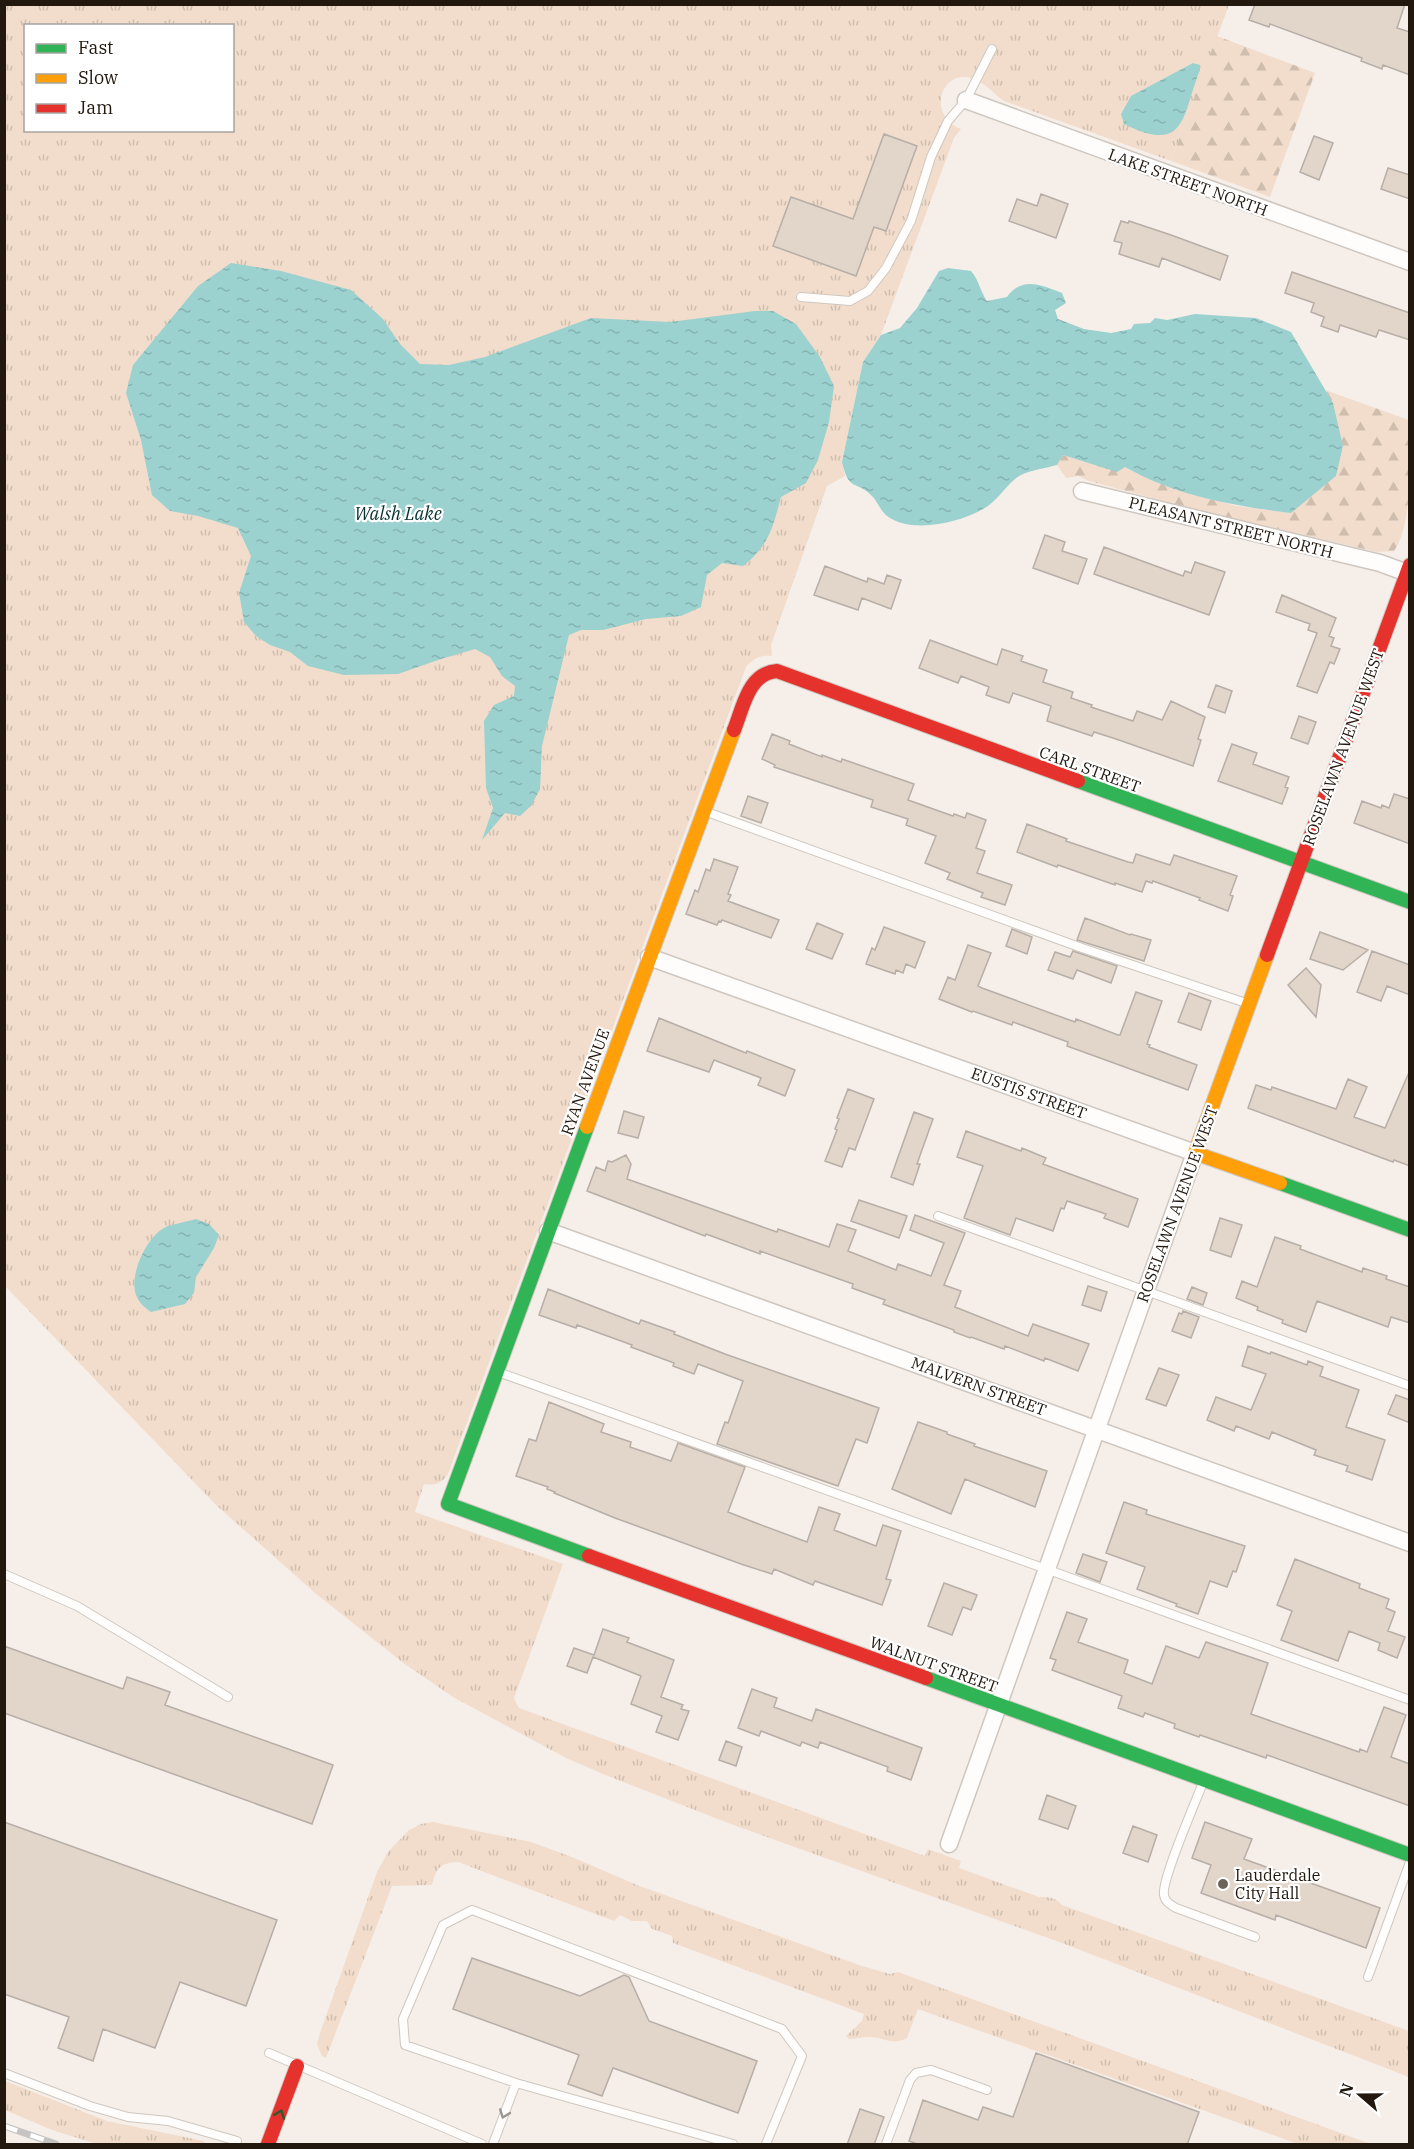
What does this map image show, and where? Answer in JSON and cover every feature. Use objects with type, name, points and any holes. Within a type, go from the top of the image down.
[{"type":"street","name":"LAKE STREET NORTH","points":[[966,100],[1410,262]]},
{"type":"street","name":"PLEASANT STREET NORTH","points":[[1082,491],[1408,571]]},
{"type":"street","name":"ROSELAWN AVENUE WEST","points":[[949,1844],[1195,1152],[1408,571]]},
{"type":"street","name":"CARL STREET","points":[[760,674],[777,671],[1410,902]]},
{"type":"street","name":"RYAN AVENUE","points":[[448,1504],[703,811],[749,691],[760,674]]},
{"type":"street","name":"EUSTIS STREET","points":[[649,957],[1410,1230]]},
{"type":"street","name":"MALVERN STREET","points":[[548,1231],[1410,1543]]},
{"type":"street","name":"WALNUT STREET","points":[[448,1504],[1410,1855]]},
{"type":"street","points":[[268,2145],[297,2066]]},
{"type":"lane","points":[[801,297],[850,301],[868,291],[886,268],[911,221],[931,157],[948,121],[966,100],[992,49]]},
{"type":"lane","points":[[703,811],[1082,948],[1249,1005]]},
{"type":"lane","points":[[938,1216],[1410,1386]]},
{"type":"lane","points":[[497,1372],[1410,1700]]},
{"type":"lane","points":[[4,1574],[77,1606],[228,1697]]},
{"type":"lane","points":[[1204,1780],[1167,1875],[1164,1895],[1167,1903],[1176,1908],[1255,1937]]},
{"type":"lane","points":[[1368,1977],[1410,1862]]},
{"type":"lane","points":[[733,2145],[516,2083],[405,2045],[403,2019],[443,1925],[472,1910],[782,2030],[802,2056],[766,2145]]},
{"type":"lane","points":[[269,2053],[482,2145]]},
{"type":"lane","points":[[886,2145],[910,2080],[916,2073],[930,2070],[987,2090]]},
{"type":"lane","points":[[4,2073],[90,2106],[128,2117],[168,2121],[237,2141]]},
{"type":"lane","points":[[493,2145],[516,2083]]},
{"type":"green space","points":[[5,5],[1229,5],[1171,161],[1004,101],[974,79],[963,77],[953,80],[946,86],[942,94],[943,114],[961,129],[954,138],[881,335],[863,362],[842,462],[845,476],[827,486],[771,645],[772,656],[757,658],[746,667],[448,1474],[438,1483],[424,1484],[415,1512],[563,1564],[514,1698],[519,1708],[925,1856],[928,1849],[961,1861],[959,1868],[1039,1897],[1049,1897],[1062,1905],[1409,2031],[1409,2077],[1062,1943],[728,1823],[566,1758],[453,1697],[402,1662],[315,1593],[216,1505],[5,1286]]},
{"type":"green space","points":[[1217,36],[1315,73],[1270,197],[1171,161]]},
{"type":"green space","points":[[1325,390],[1409,420],[1408,506],[1405,524],[1394,551],[1377,552],[1193,509],[1078,476],[1066,478],[1057,465],[1063,455],[1092,464],[1125,467],[1190,494],[1237,506],[1291,513],[1333,403]]},
{"type":"green space","points":[[433,1822],[531,1842],[637,1885],[862,1966],[890,1974],[898,1972],[1371,2144],[1298,2144],[918,2009],[907,2038],[897,2041],[874,2037],[849,2039],[846,2036],[862,2021],[864,2014],[673,1943],[672,1936],[652,1929],[647,1921],[632,1921],[620,1915],[614,1921],[458,1862],[440,1867],[432,1885],[392,1886],[326,2058],[322,2056],[317,2044],[320,2033],[377,1872],[388,1852],[409,1830],[421,1824]]},
{"type":"green space","points":[[5,2081],[107,2121],[204,2141],[205,2144],[97,2144],[52,2130],[5,2110]]},
{"type":"water","points":[[1193,63],[1200,65],[1200,70],[1179,125],[1171,132],[1160,135],[1145,133],[1124,124],[1121,114],[1131,96]]},
{"type":"water","name":"Walsh Lake","points":[[231,263],[281,271],[351,290],[383,319],[400,344],[420,364],[449,365],[485,357],[591,318],[670,322],[755,311],[773,311],[796,324],[820,357],[834,386],[829,422],[818,460],[806,483],[781,497],[769,535],[752,559],[743,566],[722,563],[707,575],[701,607],[681,616],[646,619],[603,630],[581,630],[569,635],[542,746],[540,789],[531,806],[520,816],[505,813],[482,840],[493,808],[486,788],[484,721],[494,705],[514,696],[515,686],[502,676],[490,657],[475,649],[398,674],[344,675],[308,666],[290,652],[270,645],[256,636],[244,622],[239,593],[251,556],[238,528],[198,516],[170,511],[152,495],[141,440],[126,393],[133,365],[198,286]]},
{"type":"water","points":[[948,268],[971,271],[987,301],[1007,297],[1013,290],[1025,284],[1039,285],[1062,293],[1066,303],[1055,310],[1058,319],[1084,329],[1111,333],[1131,329],[1134,324],[1150,323],[1155,318],[1167,320],[1195,314],[1256,318],[1291,332],[1333,403],[1343,446],[1336,476],[1291,513],[1206,498],[1164,485],[1125,467],[1117,472],[1063,455],[1057,465],[1021,475],[988,506],[966,517],[938,524],[910,525],[898,522],[887,516],[867,492],[850,482],[842,462],[863,362],[881,335],[900,328],[917,308],[939,271]]},
{"type":"water","points":[[196,1219],[209,1224],[219,1235],[214,1248],[196,1277],[194,1293],[185,1304],[151,1312],[142,1305],[134,1287],[137,1268],[145,1248],[164,1228]]},
{"type":"building","points":[[1255,4],[1405,4],[1397,28],[1410,32],[1410,75],[1383,65],[1382,69],[1361,61],[1362,58],[1270,24],[1269,27],[1249,20]]},
{"type":"building","points":[[884,134],[917,146],[886,231],[874,227],[856,276],[773,246],[791,197],[853,219]]},
{"type":"building","points":[[1314,136],[1333,143],[1319,180],[1300,172]]},
{"type":"building","points":[[1388,168],[1410,175],[1410,199],[1381,189]]},
{"type":"building","points":[[1041,194],[1068,204],[1056,238],[1009,221],[1017,199],[1037,206]]},
{"type":"building","points":[[1121,221],[1128,223],[1129,221],[1228,256],[1220,280],[1162,258],[1159,267],[1119,254],[1122,243],[1114,241]]},
{"type":"building","points":[[1292,272],[1410,313],[1410,340],[1379,330],[1376,337],[1340,325],[1338,332],[1321,326],[1324,317],[1311,312],[1314,303],[1285,293]]},
{"type":"building","points":[[1045,535],[1065,542],[1062,551],[1087,559],[1078,584],[1033,568]]},
{"type":"building","points":[[1104,547],[1183,576],[1185,571],[1191,573],[1195,562],[1225,572],[1209,615],[1094,574]]},
{"type":"building","points":[[825,566],[867,582],[868,578],[884,584],[887,575],[901,580],[891,609],[862,598],[858,610],[814,595]]},
{"type":"building","points":[[1282,595],[1336,618],[1329,636],[1334,638],[1331,646],[1340,649],[1334,664],[1330,662],[1317,693],[1297,686],[1317,633],[1308,630],[1310,624],[1276,612]]},
{"type":"building","points":[[930,640],[997,665],[1002,649],[1023,656],[1021,661],[1047,670],[1043,682],[1073,692],[1071,698],[1092,705],[1091,707],[1133,721],[1137,711],[1162,720],[1171,701],[1205,717],[1193,766],[1094,732],[1092,736],[1047,721],[1051,706],[1013,693],[1009,703],[986,695],[989,687],[961,676],[958,683],[919,668]]},
{"type":"building","points":[[1216,685],[1232,691],[1225,713],[1208,707]]},
{"type":"building","points":[[1299,716],[1316,722],[1308,744],[1291,738]]},
{"type":"building","points":[[772,734],[790,741],[789,744],[822,757],[822,755],[841,762],[842,759],[914,784],[908,800],[953,816],[954,814],[965,818],[967,813],[986,820],[976,848],[985,851],[977,873],[1012,885],[1005,905],[981,897],[983,893],[947,879],[950,873],[925,863],[936,836],[906,825],[908,819],[871,807],[873,800],[774,767],[775,765],[762,759]]},
{"type":"building","points":[[1232,744],[1257,753],[1253,764],[1289,777],[1282,804],[1218,781]]},
{"type":"building","points":[[1394,794],[1410,799],[1410,844],[1354,823],[1362,801],[1381,808],[1382,805],[1389,808]]},
{"type":"building","points":[[748,796],[768,803],[761,823],[741,816]]},
{"type":"building","points":[[1027,824],[1067,839],[1066,841],[1128,862],[1133,863],[1136,854],[1170,865],[1174,855],[1237,876],[1230,895],[1233,896],[1228,911],[1153,881],[1152,883],[1146,881],[1142,892],[1058,865],[1057,867],[1017,852]]},
{"type":"building","points":[[714,859],[738,867],[728,894],[731,895],[728,901],[779,920],[771,938],[722,920],[717,925],[686,914],[695,890],[698,892],[706,869],[710,871]]},
{"type":"building","points":[[1085,918],[1130,935],[1151,940],[1144,961],[1077,940]]},
{"type":"building","points":[[817,923],[843,934],[832,959],[806,949]]},
{"type":"building","points":[[884,927],[925,942],[915,968],[906,964],[903,973],[896,970],[895,974],[866,964],[872,948],[875,950]]},
{"type":"building","points":[[1012,929],[1032,937],[1027,954],[1006,946]]},
{"type":"building","points":[[1320,932],[1368,950],[1343,970],[1310,959]]},
{"type":"building","points":[[968,945],[991,953],[978,986],[1075,1022],[1076,1019],[1118,1035],[1120,1035],[1136,992],[1162,1001],[1147,1044],[1150,1045],[1149,1047],[1197,1065],[1188,1090],[1067,1046],[1068,1042],[1013,1022],[1012,1025],[972,1012],[939,999],[948,977],[955,980]]},
{"type":"building","points":[[1073,951],[1117,966],[1111,983],[1077,970],[1073,979],[1048,970],[1055,952],[1070,957]]},
{"type":"building","points":[[1372,951],[1410,965],[1410,995],[1387,986],[1381,1001],[1357,992]]},
{"type":"building","points":[[1306,968],[1321,985],[1316,1017],[1288,985]]},
{"type":"building","points":[[1189,993],[1211,1001],[1201,1030],[1178,1022]]},
{"type":"building","points":[[659,1018],[795,1070],[785,1096],[758,1085],[761,1078],[714,1060],[709,1072],[647,1051]]},
{"type":"building","points":[[1410,1070],[1410,1166],[1394,1160],[1393,1162],[1248,1108],[1256,1085],[1271,1090],[1272,1087],[1336,1109],[1348,1079],[1367,1087],[1354,1117],[1385,1128]]},
{"type":"building","points":[[848,1089],[874,1099],[855,1150],[849,1148],[842,1167],[825,1161],[837,1130],[835,1129],[839,1119],[837,1118]]},
{"type":"building","points":[[624,1111],[644,1117],[638,1138],[618,1133]]},
{"type":"building","points":[[914,1112],[933,1119],[917,1164],[920,1164],[913,1185],[891,1177]]},
{"type":"building","points":[[966,1131],[1021,1151],[1022,1148],[1046,1158],[1043,1164],[1138,1199],[1128,1227],[1104,1218],[1106,1214],[1067,1201],[1064,1209],[1061,1208],[1053,1231],[1016,1218],[1010,1235],[964,1218],[983,1166],[957,1157]]},
{"type":"building","points":[[626,1155],[631,1164],[627,1179],[777,1232],[778,1229],[829,1247],[837,1224],[856,1230],[848,1251],[896,1270],[898,1264],[931,1276],[944,1243],[910,1230],[915,1215],[965,1233],[944,1285],[961,1291],[955,1307],[1028,1336],[1033,1324],[1089,1344],[1078,1371],[1045,1358],[1044,1361],[1005,1346],[1004,1349],[970,1338],[883,1304],[885,1300],[852,1288],[853,1284],[760,1251],[760,1254],[706,1234],[705,1236],[587,1191],[596,1167],[605,1171],[608,1161],[612,1162]]},
{"type":"building","points":[[859,1200],[907,1216],[899,1238],[851,1221]]},
{"type":"building","points":[[1220,1218],[1242,1225],[1231,1257],[1210,1250]]},
{"type":"building","points":[[1275,1237],[1301,1246],[1300,1249],[1362,1272],[1363,1268],[1410,1287],[1410,1323],[1391,1317],[1388,1327],[1317,1301],[1306,1332],[1282,1323],[1283,1320],[1257,1310],[1258,1307],[1236,1298],[1242,1281],[1257,1287]]},
{"type":"building","points":[[1088,1286],[1107,1292],[1101,1311],[1082,1305]]},
{"type":"building","points":[[1192,1287],[1207,1293],[1203,1305],[1187,1299]]},
{"type":"building","points":[[548,1289],[639,1324],[641,1320],[675,1332],[674,1334],[725,1354],[879,1408],[867,1443],[856,1439],[838,1486],[717,1444],[725,1422],[728,1423],[743,1381],[698,1364],[694,1374],[673,1366],[674,1363],[631,1347],[632,1345],[577,1325],[576,1328],[539,1315]]},
{"type":"building","points":[[1183,1311],[1199,1317],[1191,1338],[1172,1331],[1179,1313],[1182,1314]]},
{"type":"building","points":[[1248,1346],[1307,1365],[1308,1361],[1323,1367],[1320,1376],[1359,1390],[1346,1427],[1385,1440],[1372,1480],[1346,1471],[1348,1466],[1314,1455],[1316,1450],[1272,1432],[1269,1439],[1236,1426],[1234,1431],[1207,1420],[1216,1397],[1251,1410],[1266,1374],[1242,1366]]},
{"type":"building","points":[[1159,1368],[1179,1375],[1166,1406],[1146,1399]]},
{"type":"building","points":[[1396,1395],[1410,1400],[1410,1423],[1388,1414]]},
{"type":"building","points":[[549,1402],[604,1424],[601,1432],[631,1442],[630,1447],[671,1461],[678,1443],[745,1467],[728,1512],[807,1542],[819,1507],[840,1514],[834,1530],[876,1546],[883,1525],[901,1531],[886,1579],[891,1580],[882,1605],[815,1581],[813,1585],[774,1569],[772,1574],[741,1564],[615,1518],[554,1493],[547,1489],[548,1487],[516,1476],[529,1439],[536,1441]]},
{"type":"building","points":[[918,1422],[975,1444],[974,1446],[1047,1471],[1035,1507],[965,1479],[951,1514],[892,1489]]},
{"type":"building","points":[[1124,1502],[1147,1510],[1146,1514],[1245,1546],[1236,1572],[1233,1571],[1227,1587],[1210,1581],[1198,1614],[1137,1589],[1145,1567],[1106,1553]]},
{"type":"building","points":[[1083,1554],[1107,1562],[1100,1582],[1076,1573]]},
{"type":"building","points":[[1295,1559],[1360,1584],[1359,1588],[1389,1599],[1386,1608],[1395,1612],[1388,1631],[1405,1637],[1397,1658],[1378,1650],[1380,1643],[1349,1631],[1338,1661],[1281,1640],[1292,1611],[1277,1605]]},
{"type":"building","points":[[944,1583],[977,1595],[971,1610],[963,1607],[952,1635],[928,1626]]},
{"type":"building","points":[[1067,1612],[1087,1619],[1078,1642],[1128,1660],[1124,1673],[1152,1684],[1166,1646],[1199,1658],[1206,1642],[1268,1663],[1251,1714],[1359,1752],[1360,1749],[1367,1752],[1384,1707],[1406,1715],[1391,1757],[1410,1764],[1410,1806],[1267,1755],[1266,1758],[1200,1735],[1199,1737],[1174,1728],[1175,1724],[1145,1713],[1143,1717],[1118,1708],[1122,1696],[1052,1670],[1056,1660],[1050,1658]]},
{"type":"building","points":[[603,1629],[629,1638],[627,1642],[674,1660],[661,1697],[683,1705],[681,1709],[689,1711],[678,1740],[656,1732],[662,1716],[631,1704],[641,1676],[593,1657],[587,1673],[567,1666],[574,1648],[594,1655]]},
{"type":"building","points":[[4,1646],[123,1689],[127,1677],[170,1692],[165,1705],[333,1765],[312,1824],[4,1713]]},
{"type":"building","points":[[752,1689],[777,1698],[774,1707],[812,1721],[816,1709],[922,1748],[911,1780],[887,1771],[888,1767],[820,1742],[818,1748],[802,1742],[800,1746],[761,1731],[759,1736],[738,1728]]},
{"type":"building","points":[[726,1741],[742,1747],[736,1766],[719,1760]]},
{"type":"building","points":[[1047,1795],[1076,1806],[1068,1829],[1039,1819]]},
{"type":"building","points":[[4,1822],[277,1920],[246,2006],[180,1982],[155,2048],[103,2029],[93,2061],[58,2048],[69,2017],[4,1994]]},
{"type":"building","points":[[1205,1822],[1252,1839],[1244,1859],[1380,1908],[1366,1948],[1276,1915],[1275,1920],[1201,1893],[1211,1865],[1192,1858]]},
{"type":"building","points":[[1133,1826],[1157,1835],[1148,1862],[1123,1853]]},
{"type":"building","points":[[472,1958],[580,1996],[624,1975],[629,1977],[649,2021],[757,2061],[738,2113],[613,2068],[602,2096],[568,2084],[579,2055],[453,2009]]},
{"type":"building","points":[[1036,2053],[1199,2112],[1187,2145],[920,2145],[909,2141],[923,2100],[978,2120],[983,2107],[1013,2117]]},
{"type":"building","points":[[860,2109],[884,2117],[874,2145],[847,2145]]},
{"type":"railway","points":[[4,2126],[56,2144]]},
{"type":"traffic: fast","points":[[1078,781],[1410,902]]},
{"type":"traffic: fast","points":[[587,1127],[448,1504],[589,1556]]},
{"type":"traffic: fast","points":[[1280,1183],[1410,1230]]},
{"type":"traffic: fast","points":[[926,1678],[1410,1855]]},
{"type":"traffic: slow","points":[[587,1127],[734,730]]},
{"type":"traffic: slow","points":[[1267,955],[1195,1153],[1280,1183]]},
{"type":"traffic: jam","points":[[1267,955],[1410,565]]},
{"type":"traffic: jam","points":[[734,730],[753,685],[767,673],[777,671],[1078,781]]},
{"type":"traffic: jam","points":[[589,1556],[926,1678]]},
{"type":"traffic: jam","points":[[268,2144],[297,2066]]},
{"type":"place","name":"Lauderdale City Hall","points":[[1223,1884]]}]
